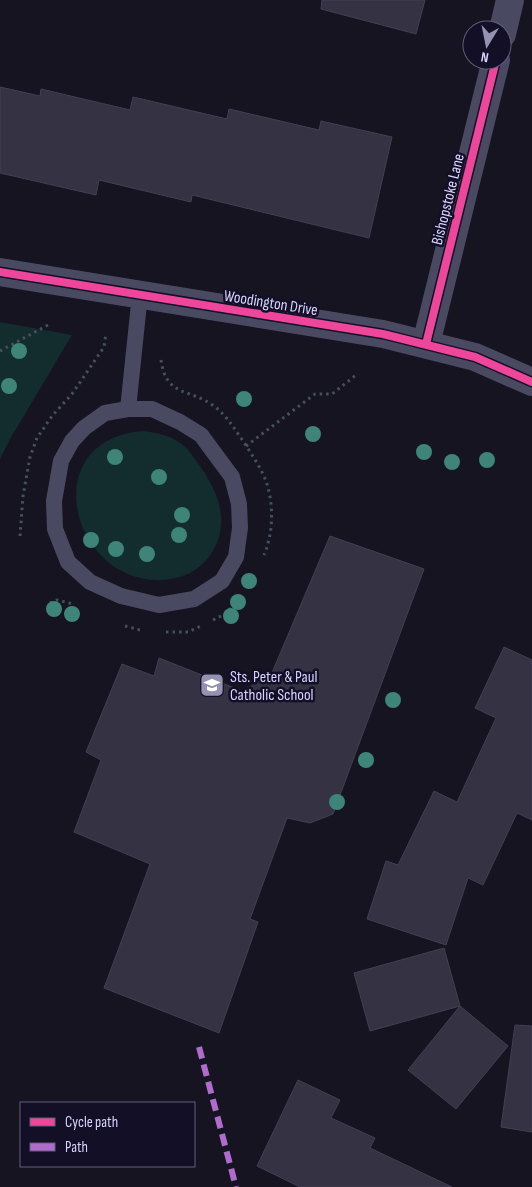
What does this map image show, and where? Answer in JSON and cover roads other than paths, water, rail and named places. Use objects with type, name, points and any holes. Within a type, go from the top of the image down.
[{"type":"street","points":[[505,20],[510,0]]},
{"type":"street","name":"Bishopstoke Lane","points":[[426,344],[494,70]]},
{"type":"street","name":"Woodington Drive","points":[[0,272],[383,334],[475,357],[532,382]]},
{"type":"lane","points":[[128,409],[140,294]]},
{"type":"lane","points":[[128,409],[152,409],[180,422],[201,435],[232,478],[239,504],[240,528],[236,557],[222,582],[194,599],[159,605],[121,596],[90,582],[68,562],[55,528],[54,501],[61,461],[72,441],[84,428],[105,413],[128,409]]},
{"type":"place","name":"Sts. Peter & Paul Catholic School","points":[[212,685]]}]
